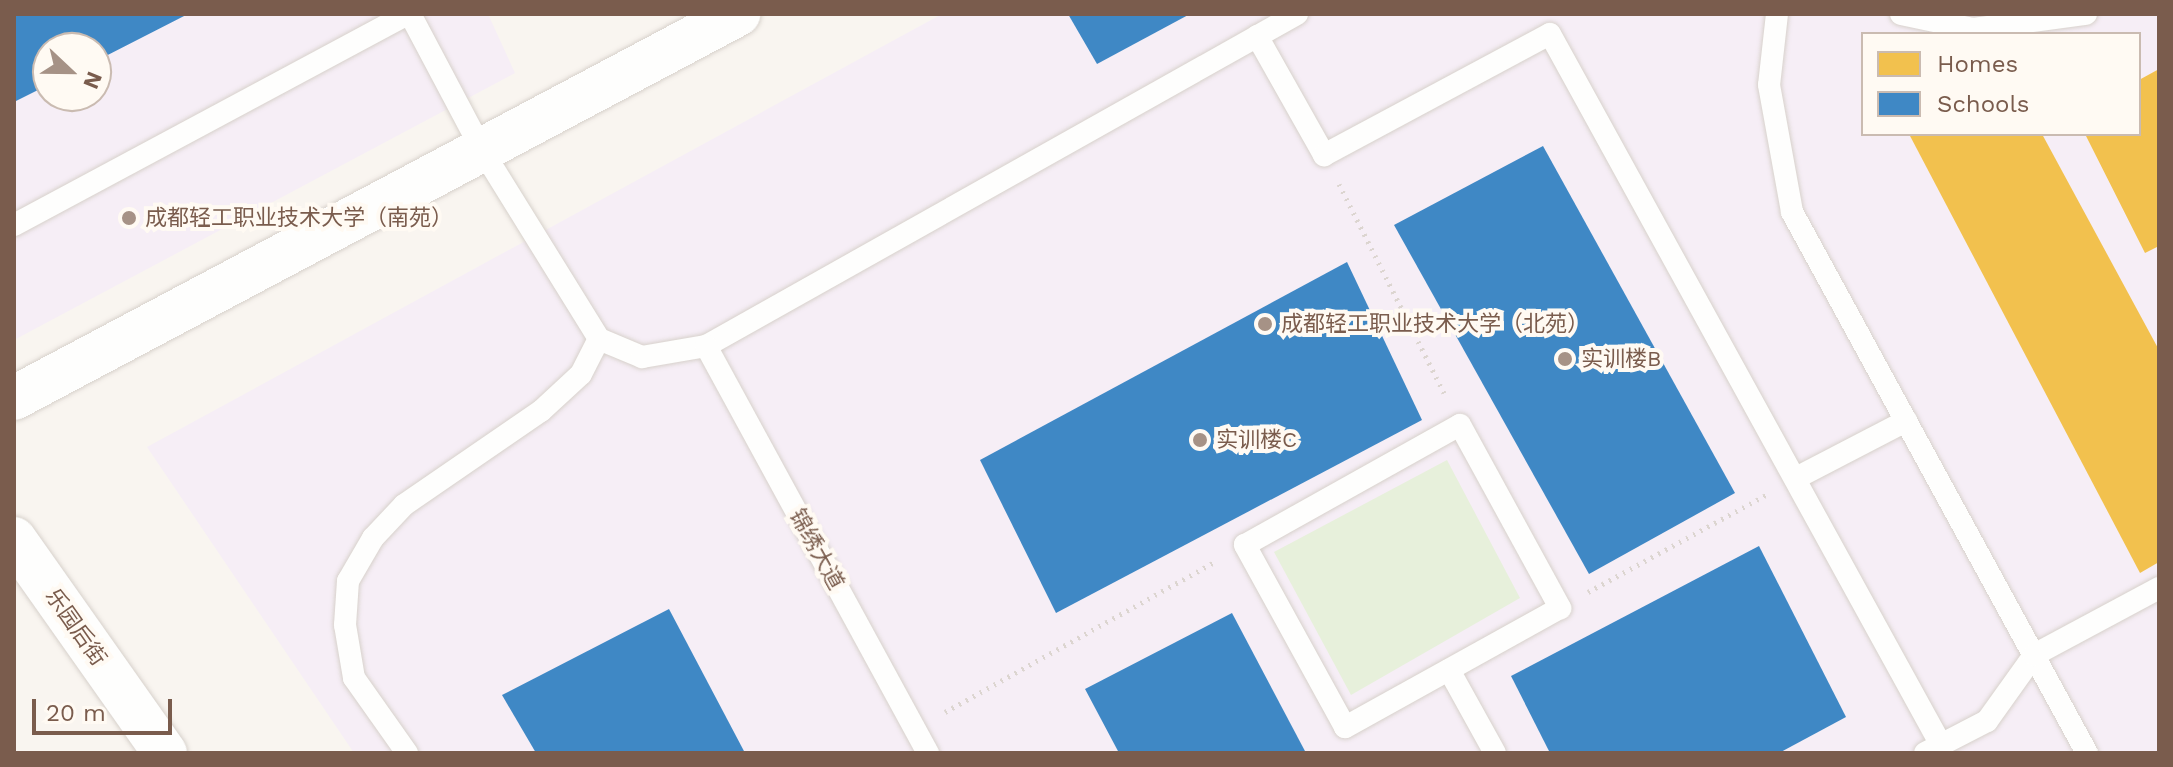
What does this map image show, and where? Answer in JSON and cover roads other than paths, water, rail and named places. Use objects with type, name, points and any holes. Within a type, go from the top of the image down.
[{"type":"street","points":[[14,398],[738,14]]},
{"type":"street","name":"乐园后街","points":[[14,539],[165,753]]},
{"type":"lane","points":[[14,225],[408,14],[482,150],[599,339],[642,357],[706,346],[1297,14]]},
{"type":"lane","points":[[1777,14],[1769,85],[1792,212],[2087,753]]},
{"type":"lane","points":[[1901,14],[1973,29],[2086,14]]},
{"type":"lane","points":[[1257,36],[1324,155],[1550,34],[1798,477],[1933,749],[1987,721],[2034,655],[2159,588]]},
{"type":"lane","points":[[407,753],[354,678],[345,625],[348,581],[373,538],[404,505],[541,411],[581,374],[599,339]]},
{"type":"lane","name":"锦绣大道","points":[[706,346],[928,753]]},
{"type":"lane","points":[[1798,477],[1906,421]]},
{"type":"lane","points":[[1460,425],[1560,608],[1449,670],[1345,727],[1245,545],[1460,425]]},
{"type":"lane","points":[[1449,670],[1495,753]]},
{"type":"place","name":"成都轻工职业技术大学（南苑）","points":[[129,218]]},
{"type":"place","name":"成都轻工职业技术大学（北苑）","points":[[1265,324]]},
{"type":"place","name":"实训楼B","points":[[1565,359]]},
{"type":"place","name":"实训楼C","points":[[1200,440]]}]
